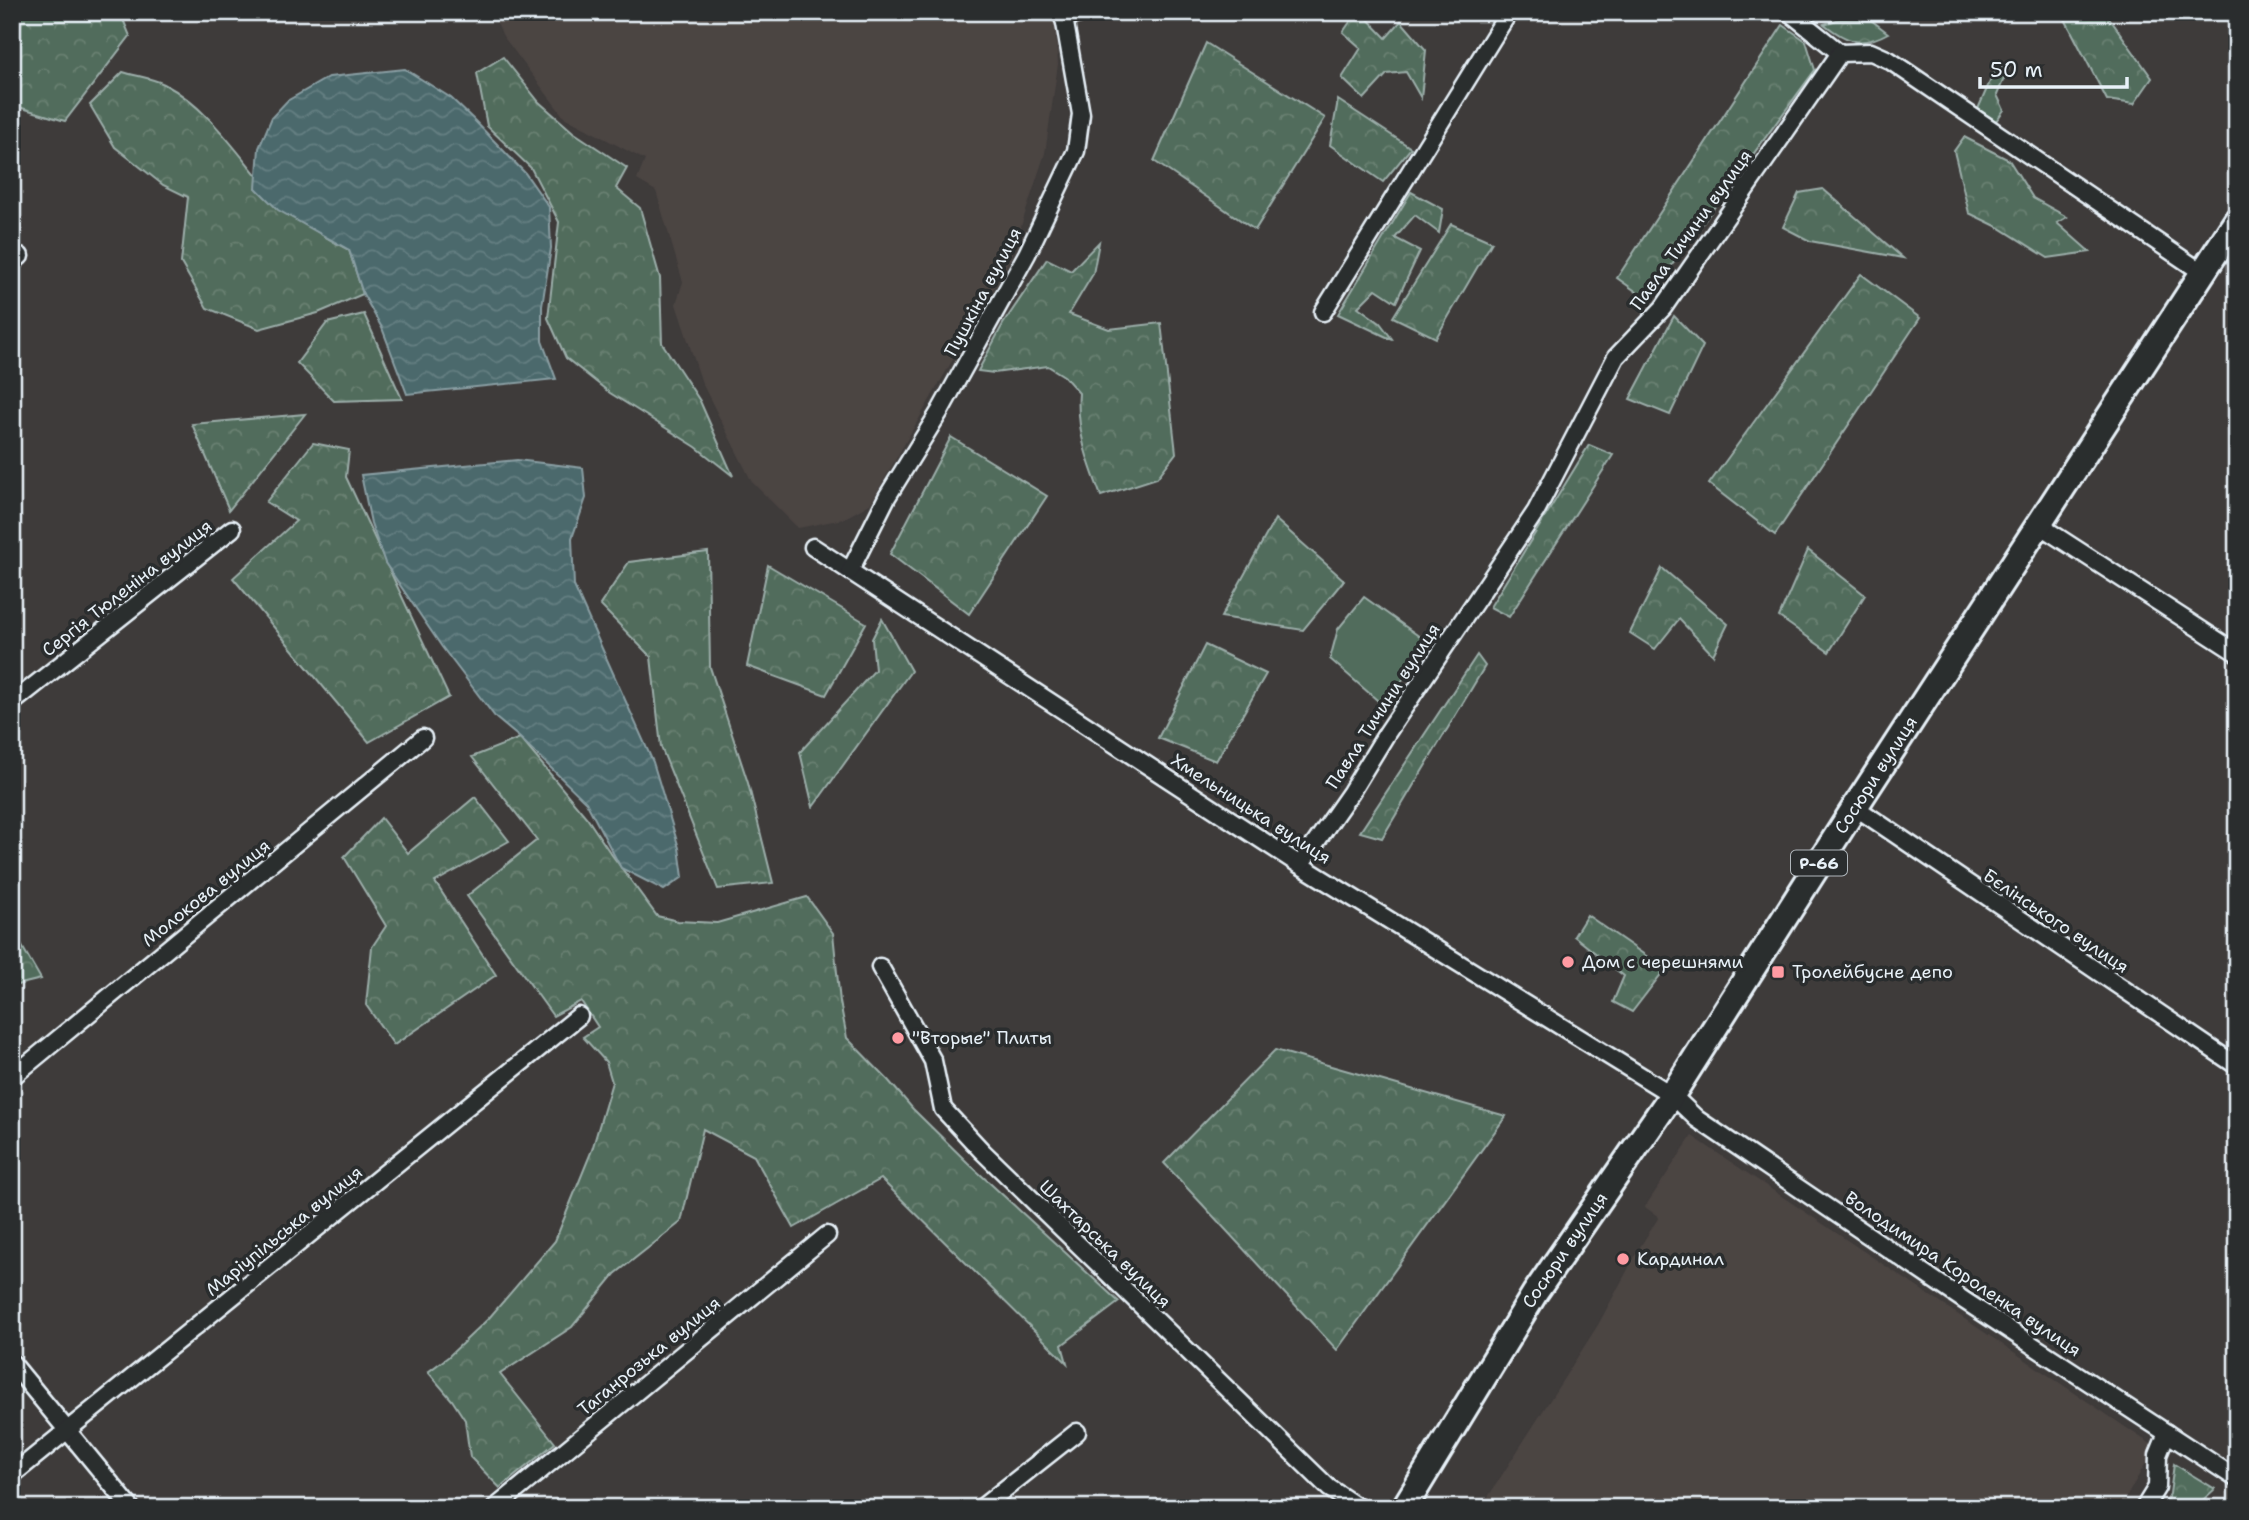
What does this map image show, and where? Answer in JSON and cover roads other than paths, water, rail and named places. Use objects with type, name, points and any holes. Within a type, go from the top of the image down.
[{"type":"main road","name":"Сосюри вулиця","points":[[1404,1508],[1535,1293],[1672,1095],[1854,807],[2203,273],[2233,236]]},
{"type":"street","points":[[1063,15],[1087,12]]},
{"type":"street","points":[[1322,312],[1509,12]]},
{"type":"street","points":[[1789,12],[1840,53],[1871,52],[1889,60],[2203,273]]},
{"type":"street","name":"Пушкіна вулиця","points":[[850,571],[887,497],[940,411],[1027,254],[1076,151],[1081,114],[1063,15]]},
{"type":"street","name":"Павла Тичини вулиця","points":[[1300,864],[1351,792],[1536,511],[1616,357],[1663,308],[1840,53]]},
{"type":"street","points":[[2039,525],[2237,653]]},
{"type":"street","name":"Сергія Тюленіна вулиця","points":[[12,703],[232,529]]},
{"type":"street","name":"Хмельницька вулиця","points":[[813,547],[1300,864],[1672,1095]]},
{"type":"street","name":"Молокова вулиця","points":[[12,1077],[423,738]]},
{"type":"street","name":"Бєлінського вулиця","points":[[1854,807],[2237,1066]]},
{"type":"street","name":"Шахтарська вулиця","points":[[880,967],[933,1061],[943,1109],[982,1151],[1329,1488],[1359,1508]]},
{"type":"street","name":"Маріупільська вулиця","points":[[12,1475],[579,1016]]},
{"type":"street","name":"Володимира Короленка вулиця","points":[[1672,1095],[1697,1119],[1965,1301],[2237,1479]]},
{"type":"street","name":"Таганрозька вулиця","points":[[495,1508],[827,1235]]},
{"type":"street","points":[[12,1363],[131,1508]]},
{"type":"street","points":[[982,1508],[1077,1432]]},
{"type":"street","points":[[2144,1508],[2157,1487],[2158,1455],[2167,1433]]},
{"type":"water","points":[[405,69],[451,98],[473,119],[525,173],[549,207],[551,248],[542,306],[542,341],[556,379],[407,394],[382,328],[363,294],[349,250],[278,210],[256,188],[259,148],[272,117],[287,101],[329,77]]},
{"type":"water","points":[[517,460],[583,468],[586,498],[572,538],[574,586],[653,762],[679,848],[683,877],[664,890],[621,868],[586,802],[496,718],[442,647],[385,563],[371,523],[361,475]]},
{"type":"place","name":"Дом с черешнями","points":[[1568,962]]},
{"type":"place","name":"Тролейбусне депо","points":[[1778,972]]},
{"type":"place","name":"\"Вторые\" Плиты","points":[[898,1038]]},
{"type":"place","name":"Кардинал","points":[[1623,1259]]}]
